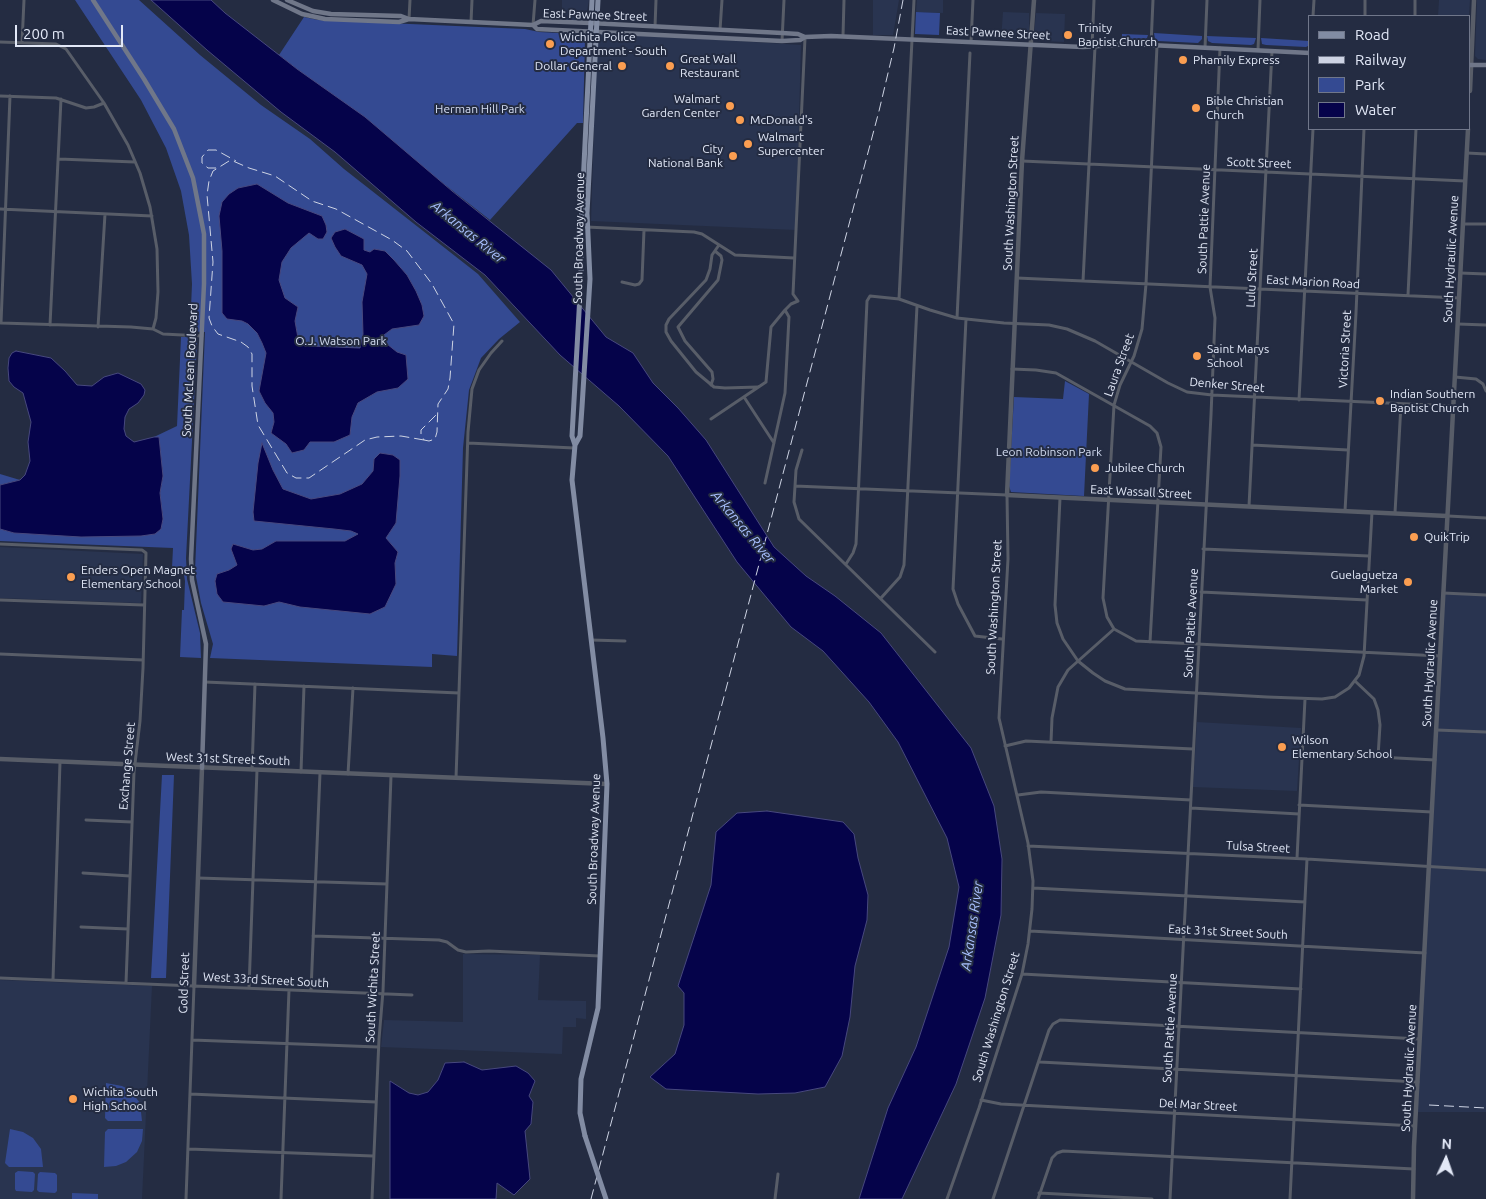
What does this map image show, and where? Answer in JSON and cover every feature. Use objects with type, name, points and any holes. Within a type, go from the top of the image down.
[{"type":"main road","name":"South McLean Boulevard","points":[[93,0],[174,129],[193,178],[204,234],[202,336],[191,559],[192,580],[206,644],[202,768]]},
{"type":"main road","points":[[273,0],[302,14],[325,19],[398,22],[409,19]]},
{"type":"main road","points":[[287,0],[313,11],[331,14],[401,16],[409,19]]},
{"type":"main road","name":"South Broadway Avenue","points":[[575,447],[572,436],[581,277],[581,226],[592,0]]},
{"type":"main road","name":"South Broadway Avenue","points":[[598,0],[587,227],[590,279],[580,436],[575,447],[572,480],[604,738],[607,784],[597,1017],[581,1079],[580,1112],[585,1136],[606,1199]]},
{"type":"main road","name":"East Pawnee Street","points":[[409,19],[533,25],[541,22],[590,23],[782,32],[805,37],[842,36],[1093,47],[1115,44],[1150,45],[1308,53]]},
{"type":"main road","name":"East Pawnee Street","points":[[533,25],[537,29],[782,41],[800,40],[805,37]]},
{"type":"main road","points":[[1471,65],[1486,66]]},
{"type":"street","points":[[22,43],[24,0]]},
{"type":"street","points":[[409,19],[410,0]]},
{"type":"street","points":[[471,22],[472,0]]},
{"type":"street","points":[[533,25],[535,0]]},
{"type":"street","points":[[655,27],[656,0]]},
{"type":"street","points":[[720,30],[722,0]]},
{"type":"street","points":[[782,41],[784,0]]},
{"type":"street","points":[[842,36],[844,0]]},
{"type":"street","points":[[899,299],[914,0]]},
{"type":"street","points":[[971,42],[973,0]]},
{"type":"street","name":"South Washington Street","points":[[947,1199],[1022,974],[1030,931],[1032,888],[1028,846],[1018,795],[999,718],[1008,560],[1007,495],[1022,161],[1034,0]]},
{"type":"street","points":[[1083,281],[1094,0]]},
{"type":"street","points":[[1150,45],[1153,0]]},
{"type":"street","points":[[1204,48],[1207,0]]},
{"type":"street","points":[[1258,50],[1260,0]]},
{"type":"street","points":[[1313,15],[1314,0]]},
{"type":"street","points":[[1365,0],[1365,15]]},
{"type":"street","points":[[1414,15],[1415,0]]},
{"type":"street","points":[[1471,49],[1474,0]]},
{"type":"street","points":[[711,419],[766,382],[771,327],[785,310],[798,301],[792,294],[805,37]]},
{"type":"street","points":[[0,42],[56,44],[70,52],[104,103],[128,145],[152,216],[157,249],[156,318],[153,329]]},
{"type":"street","name":"Laura Street","points":[[1114,629],[1107,617],[1103,603],[1114,405],[1142,329],[1146,284],[1157,46]]},
{"type":"street","name":"South Pattie Avenue","points":[[1170,1199],[1212,395],[1215,318],[1210,287],[1220,48]]},
{"type":"street","name":"Lulu Street","points":[[1249,506],[1272,51]]},
{"type":"street","points":[[957,318],[970,54]]},
{"type":"street","points":[[0,96],[61,99],[86,108],[94,108],[104,103]]},
{"type":"street","points":[[10,96],[0,323],[153,329],[163,334],[202,336]]},
{"type":"street","points":[[50,325],[61,99]]},
{"type":"street","points":[[1299,400],[1313,130]]},
{"type":"street","name":"Victoria Street","points":[[1344,511],[1357,293],[1364,130]]},
{"type":"street","points":[[1408,296],[1416,130]]},
{"type":"street","name":"South Hydraulic Avenue","points":[[1413,1199],[1415,1126],[1468,130]]},
{"type":"street","points":[[1466,153],[1486,154]]},
{"type":"street","points":[[58,159],[135,162]]},
{"type":"street","name":"Scott Street","points":[[1022,161],[1465,181]]},
{"type":"street","points":[[0,209],[152,216]]},
{"type":"street","points":[[98,327],[105,214]]},
{"type":"street","points":[[1463,224],[1486,224]]},
{"type":"street","points":[[581,226],[694,232],[702,234],[740,256],[794,258]]},
{"type":"street","points":[[622,282],[632,285],[641,282],[644,230]]},
{"type":"street","points":[[719,245],[712,255],[710,270],[706,280],[669,319],[666,329],[671,341],[682,355],[696,372],[711,385],[725,388],[760,386]]},
{"type":"street","points":[[711,385],[713,379],[712,372],[685,341],[678,327],[718,280],[722,260],[721,256],[715,251]]},
{"type":"street","points":[[1460,273],[1486,274]]},
{"type":"street","name":"East Marion Road","points":[[1017,278],[1459,298]]},
{"type":"street","points":[[846,564],[854,553],[856,544],[867,301],[870,296],[899,299],[957,318],[1015,323]]},
{"type":"street","points":[[881,598],[900,577],[904,565],[917,306]]},
{"type":"street","points":[[765,483],[786,384],[788,317],[785,310]]},
{"type":"street","points":[[966,319],[953,589],[958,604],[976,636],[1002,639]]},
{"type":"street","name":"Denker Street","points":[[1015,323],[1049,325],[1067,329],[1095,341],[1187,392],[1299,400],[1454,406]]},
{"type":"street","points":[[1458,324],[1486,325]]},
{"type":"street","points":[[502,341],[491,353],[480,370],[472,389],[468,444],[456,778],[607,784]]},
{"type":"street","points":[[1012,369],[1056,373],[1150,426],[1157,433],[1161,446],[1150,642]]},
{"type":"street","points":[[1455,377],[1476,379],[1483,384],[1486,391]]},
{"type":"street","points":[[744,398],[774,444]]},
{"type":"street","points":[[1395,513],[1401,404]]},
{"type":"street","points":[[468,444],[575,447]]},
{"type":"street","points":[[1252,445],[1348,450]]},
{"type":"street","points":[[802,450],[796,470],[794,502],[799,519],[935,652]]},
{"type":"street","name":"East Wassall Street","points":[[795,486],[1486,518]]},
{"type":"street","points":[[1060,498],[1054,606],[1063,640],[1078,661],[1093,673],[1119,687],[1131,690],[1305,699],[1335,697],[1346,691],[1359,675],[1364,652],[1372,512]]},
{"type":"street","name":"Exchange Street","points":[[0,544],[139,550],[145,552],[143,660],[132,822],[126,983]]},
{"type":"street","points":[[1203,549],[1369,556]]},
{"type":"street","points":[[1201,592],[1367,600]]},
{"type":"street","points":[[1444,593],[1486,596]]},
{"type":"street","points":[[0,600],[144,605]]},
{"type":"street","points":[[1051,742],[1052,718],[1058,687],[1068,670],[1114,629],[1132,639],[1150,642],[1440,656]]},
{"type":"street","points":[[591,640],[625,641]]},
{"type":"street","points":[[0,654],[143,660]]},
{"type":"street","points":[[1355,681],[1371,696],[1377,707],[1380,726],[1378,757]]},
{"type":"street","points":[[205,682],[458,692]]},
{"type":"street","points":[[249,988],[253,880],[255,684]]},
{"type":"street","points":[[301,772],[304,686]]},
{"type":"street","points":[[348,774],[352,688]]},
{"type":"street","points":[[1297,858],[1305,699]]},
{"type":"street","points":[[1437,730],[1486,732]]},
{"type":"street","points":[[1005,746],[1026,741],[1194,749]]},
{"type":"street","points":[[1302,753],[1435,760]]},
{"type":"street","name":"West 31st Street South","points":[[0,759],[456,778]]},
{"type":"street","points":[[53,980],[60,762]]},
{"type":"street","name":"Gold Street","points":[[186,1199],[202,768]]},
{"type":"street","points":[[311,991],[320,773]]},
{"type":"street","name":"South Wichita Street","points":[[372,1199],[391,776]]},
{"type":"street","points":[[1018,795],[1041,792],[1191,800]]},
{"type":"street","points":[[1299,805],[1432,812]]},
{"type":"street","points":[[1191,808],[1299,814]]},
{"type":"street","points":[[86,820],[132,822]]},
{"type":"street","name":"Tulsa Street","points":[[1028,846],[1307,858],[1486,870]]},
{"type":"street","points":[[1290,1199],[1307,858]]},
{"type":"street","points":[[83,873],[130,876]]},
{"type":"street","points":[[198,878],[387,884]]},
{"type":"street","points":[[1032,888],[1305,902]]},
{"type":"street","points":[[81,927],[128,929]]},
{"type":"street","name":"East 31st Street South","points":[[1030,931],[1425,953]]},
{"type":"street","points":[[313,936],[439,940],[447,942],[458,950],[600,956]]},
{"type":"street","points":[[1022,974],[1300,989]]},
{"type":"street","name":"West 33rd Street South","points":[[0,978],[412,996]]},
{"type":"street","points":[[281,1199],[289,990]]},
{"type":"street","points":[[993,1199],[1040,1062],[1049,1030],[1056,1022],[1067,1020],[1421,1039]]},
{"type":"street","points":[[192,1040],[378,1047]]},
{"type":"street","points":[[1040,1062],[1418,1082]]},
{"type":"street","points":[[190,1094],[376,1102]]},
{"type":"street","name":"Del Mar Street","points":[[981,1100],[997,1104],[1415,1126]]},
{"type":"street","points":[[188,1149],[374,1156]]},
{"type":"street","points":[[1038,1199],[1052,1158],[1060,1152],[1414,1169]]},
{"type":"street","points":[[775,1199],[778,1174]]},
{"type":"street","points":[[1040,1193],[1152,1199]]},
{"type":"shaded area","points":[[562,0],[589,0],[586,17],[582,21],[562,20]]},
{"type":"shaded area","points":[[873,0],[899,0],[893,35],[873,35]]},
{"type":"shaded area","points":[[917,0],[943,0],[943,13],[916,12]]},
{"type":"shaded area","points":[[1439,0],[1470,0],[1469,15],[1438,15]]},
{"type":"shaded area","points":[[1477,0],[1486,0],[1486,60],[1478,59],[1475,56]]},
{"type":"shaded area","points":[[1003,12],[1029,13],[1029,33],[1027,38],[1022,40],[1001,40]]},
{"type":"shaded area","points":[[1036,13],[1065,14],[1064,42],[1040,41],[1036,39],[1034,35]]},
{"type":"shaded area","points":[[597,32],[801,45],[796,230],[591,221]]},
{"type":"shaded area","name":"Enders Open Magnet Elementary School","points":[[0,547],[143,554],[141,602],[0,598]]},
{"type":"shaded area","points":[[1443,593],[1486,595],[1486,1112],[1416,1112]]},
{"type":"shaded area","points":[[1197,722],[1301,728],[1297,791],[1193,787]]},
{"type":"shaded area","points":[[463,954],[540,955],[538,1000],[586,1001],[586,1019],[576,1018],[576,1027],[563,1027],[562,1054],[381,1047],[384,1020],[463,1022]]},
{"type":"shaded area","name":"Wichita South High School","points":[[0,980],[152,986],[142,1199],[0,1199]]},
{"type":"green space","name":"O.J. Watson Park","points":[[75,0],[139,0],[200,55],[261,105],[310,139],[344,169],[478,274],[520,322],[499,339],[481,358],[469,390],[463,448],[457,656],[432,654],[432,667],[210,658],[213,644],[201,603],[195,571],[205,332],[190,331],[192,284],[189,235],[181,191],[166,148],[141,100]]},
{"type":"green space","points":[[916,12],[940,13],[939,35],[915,34]]},
{"type":"green space","name":"Herman Hill Park","points":[[304,17],[318,20],[525,29],[539,32],[578,34],[585,39],[583,123],[577,123],[490,220],[279,55]]},
{"type":"green space","points":[[1154,33],[1202,36],[1202,39],[1198,43],[1158,41],[1155,39]]},
{"type":"green space","points":[[1122,34],[1148,35],[1144,40],[1122,39]]},
{"type":"green space","points":[[1207,36],[1256,38],[1254,44],[1251,45],[1212,43],[1208,41]]},
{"type":"green space","points":[[1261,38],[1308,41],[1308,46],[1306,47],[1262,44]]},
{"type":"green space","points":[[181,337],[190,337],[197,343],[186,558],[187,579],[200,633],[201,658],[180,657],[185,581],[183,569],[172,568],[173,548],[0,541],[0,529],[14,533],[163,519],[160,493],[163,476],[159,438],[154,437],[177,426]]},
{"type":"green space","name":"Leon Robinson Park","points":[[1065,381],[1089,394],[1084,496],[1011,492],[1009,486],[1014,397],[1063,399]]},
{"type":"green space","points":[[0,474],[20,480],[0,485]]},
{"type":"green space","points":[[162,775],[174,775],[166,978],[151,978]]},
{"type":"green space","points":[[106,1083],[122,1086],[130,1090],[140,1103],[142,1121],[108,1121],[105,1118]]},
{"type":"green space","points":[[10,1129],[23,1132],[33,1138],[41,1149],[43,1167],[9,1167],[5,1163]]},
{"type":"green space","points":[[108,1129],[143,1129],[142,1141],[137,1152],[126,1162],[116,1166],[104,1167],[105,1132]]},
{"type":"green space","points":[[18,1171],[33,1172],[35,1174],[34,1190],[32,1192],[16,1191],[15,1173]]},
{"type":"green space","points":[[40,1172],[55,1173],[57,1175],[57,1191],[55,1193],[39,1192],[37,1190],[38,1174]]},
{"type":"green space","points":[[72,1193],[98,1194],[98,1199],[72,1199]]},
{"type":"water","name":"Arkansas River","points":[[151,0],[211,0],[297,69],[365,117],[452,191],[551,270],[606,337],[633,353],[653,383],[706,440],[774,547],[806,576],[835,596],[881,633],[971,748],[994,806],[1002,859],[1001,915],[985,998],[956,1084],[902,1199],[859,1199],[888,1108],[916,1047],[949,947],[959,887],[947,838],[898,742],[869,702],[823,651],[791,627],[737,562],[668,456],[619,406],[560,355],[485,275],[416,222],[335,152],[281,112]]},
{"type":"water","points":[[257,184],[288,203],[322,216],[326,225],[327,232],[323,239],[318,239],[309,233],[291,248],[282,262],[279,280],[285,298],[298,307],[295,321],[298,338],[311,346],[360,348],[363,334],[362,302],[367,274],[362,265],[341,256],[335,247],[331,238],[335,232],[345,229],[364,239],[364,250],[370,252],[374,249],[385,251],[394,260],[407,275],[416,291],[424,316],[419,325],[392,329],[384,335],[387,344],[397,352],[406,355],[408,379],[398,388],[377,392],[358,403],[352,417],[350,435],[334,442],[310,442],[304,450],[292,453],[286,444],[271,433],[274,422],[273,413],[259,391],[266,353],[257,333],[248,324],[242,321],[227,319],[222,313],[222,251],[219,216],[222,202],[238,188]]},
{"type":"water","points":[[16,351],[51,358],[77,385],[92,386],[104,377],[118,373],[141,384],[145,390],[144,395],[138,403],[129,409],[125,417],[124,429],[126,436],[134,442],[159,437],[163,476],[160,493],[163,519],[161,529],[155,534],[81,537],[14,533],[0,529],[0,485],[20,480],[25,475],[30,461],[28,442],[31,422],[23,393],[9,381],[9,358]]},
{"type":"water","points":[[262,443],[283,489],[311,499],[340,494],[362,484],[373,471],[374,459],[380,453],[393,455],[400,460],[396,523],[386,538],[398,552],[395,563],[396,584],[385,607],[370,614],[300,607],[279,602],[264,606],[223,602],[217,594],[215,581],[217,574],[237,565],[231,549],[233,544],[253,550],[262,549],[276,541],[345,541],[358,534],[351,531],[254,521],[253,512],[258,463]]},
{"type":"water","points":[[767,811],[843,822],[854,834],[868,895],[867,920],[855,966],[850,1017],[842,1056],[825,1087],[795,1093],[758,1094],[666,1089],[650,1077],[675,1054],[684,1025],[684,993],[678,986],[711,885],[716,832],[737,813]]},
{"type":"water","points":[[464,1062],[482,1070],[516,1066],[528,1073],[535,1081],[529,1096],[533,1102],[531,1124],[525,1131],[530,1179],[514,1195],[497,1183],[496,1199],[390,1199],[390,1081],[409,1093],[418,1095],[428,1092],[438,1080],[445,1063]]},
{"type":"railway","points":[[591,1199],[879,111],[903,0]]},
{"type":"railway","points":[[216,168],[208,168],[202,163],[202,157],[208,150],[216,150],[236,161]]},
{"type":"railway","points":[[424,440],[401,436],[377,437],[365,440],[309,478],[296,478],[287,473],[258,425],[252,386],[252,354],[248,347],[241,342],[218,334],[209,318],[213,262],[207,195],[213,171],[229,161],[233,161],[275,176],[312,201],[336,209],[392,240],[407,251],[432,284],[454,324],[450,378],[448,389],[438,404],[437,432],[435,439],[424,440],[421,430],[438,413]]},
{"type":"railway","points":[[1429,1105],[1486,1108]]},
{"type":"place","name":"Trinity Baptist Church","points":[[1068,35]]},
{"type":"place","name":"Wichita Police Department - South","points":[[550,44]]},
{"type":"place","name":"Phamily Express","points":[[1183,60]]},
{"type":"place","name":"Dollar General","points":[[622,66]]},
{"type":"place","name":"Great Wall Restaurant","points":[[670,66]]},
{"type":"place","name":"Walmart Garden Center","points":[[730,106]]},
{"type":"place","name":"Bible Christian Church","points":[[1196,108]]},
{"type":"place","name":"McDonald's","points":[[740,120]]},
{"type":"place","name":"Walmart Supercenter","points":[[748,144]]},
{"type":"place","name":"City National Bank","points":[[733,156]]},
{"type":"place","name":"Saint Marys School","points":[[1197,356]]},
{"type":"place","name":"Indian Southern Baptist Church","points":[[1380,401]]},
{"type":"place","name":"Jubilee Church","points":[[1095,468]]},
{"type":"place","name":"QuikTrip","points":[[1414,537]]},
{"type":"place","name":"Enders Open Magnet Elementary School","points":[[71,577]]},
{"type":"place","name":"Guelaguetza Market","points":[[1408,582]]},
{"type":"place","name":"Wilson Elementary School","points":[[1282,747]]},
{"type":"place","name":"Wichita South High School","points":[[73,1099]]}]
